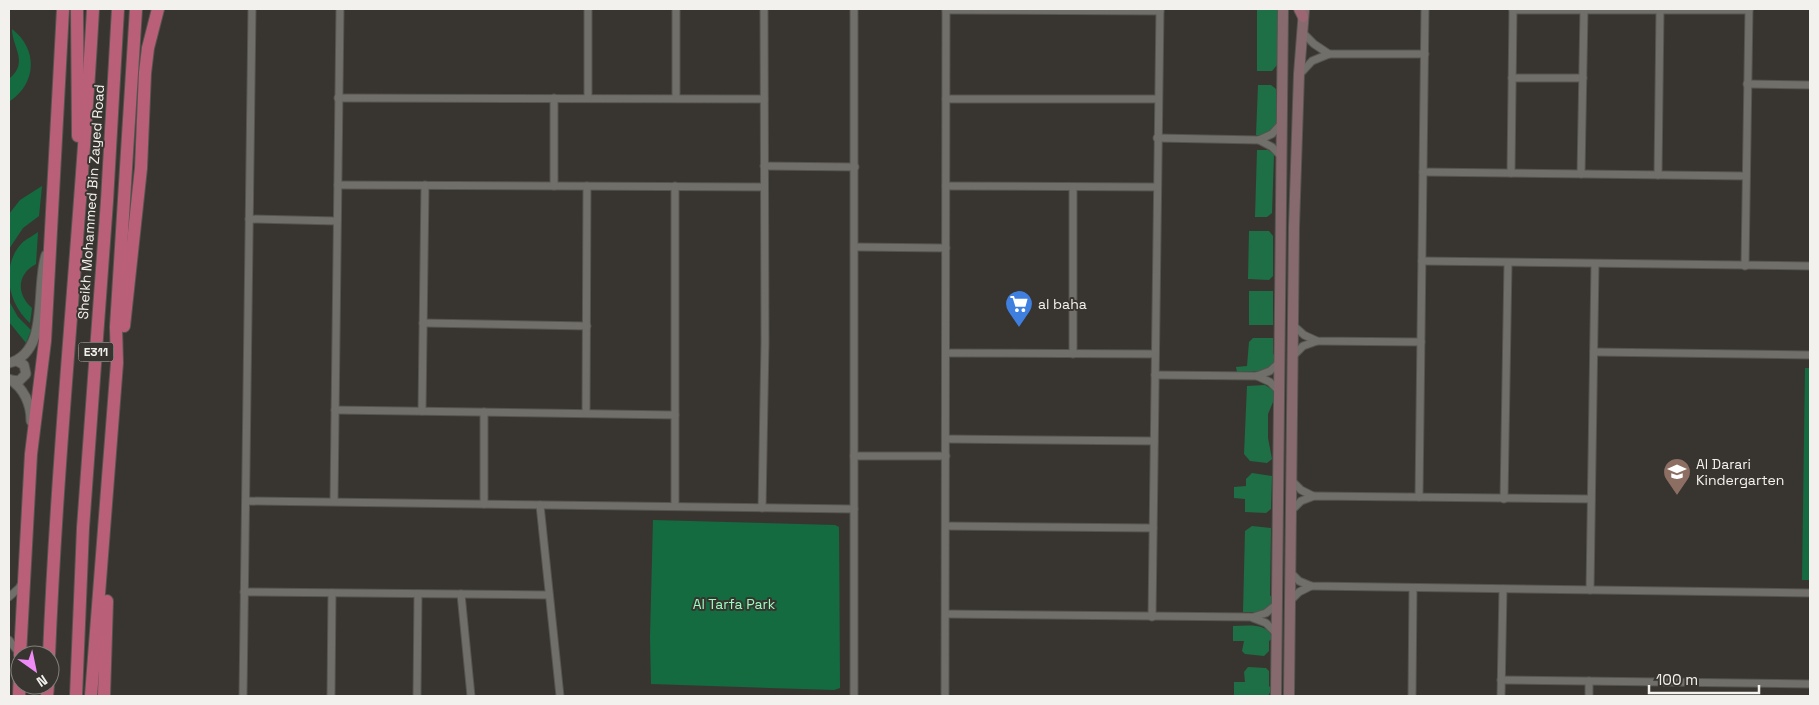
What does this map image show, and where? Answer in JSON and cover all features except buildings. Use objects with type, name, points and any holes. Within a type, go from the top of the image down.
[{"type":"highway","points":[[57,9],[62,31]]},
{"type":"highway","points":[[21,645],[32,454],[41,380],[50,246],[63,9]]},
{"type":"highway","points":[[76,9],[80,183]]},
{"type":"highway","name":"Sheikh Mohammed Bin Zayed Road","points":[[49,645],[54,536],[80,183],[88,101],[93,9]]},
{"type":"highway","name":"Sheikh Mohammed Bin Zayed Road","points":[[76,696],[83,528],[107,210],[118,9]]},
{"type":"highway","points":[[91,696],[117,363],[116,327],[136,9]]},
{"type":"highway","points":[[117,363],[123,340],[138,197],[145,73],[148,48],[158,9]]},
{"type":"highway","points":[[104,696],[108,576],[105,531]]},
{"type":"main road","points":[[1275,695],[1283,9]]},
{"type":"main road","points":[[1289,696],[1293,320],[1302,12]]},
{"type":"main road","points":[[1281,264],[1288,270],[1288,304],[1293,320]]},
{"type":"street","points":[[243,696],[252,9]]},
{"type":"street","points":[[334,501],[340,9]]},
{"type":"street","points":[[588,9],[588,98]]},
{"type":"street","points":[[676,9],[676,98]]},
{"type":"street","points":[[762,508],[764,9]]},
{"type":"street","points":[[854,9],[854,696]]},
{"type":"street","points":[[1418,497],[1425,9]]},
{"type":"street","points":[[1510,173],[1513,9],[1749,9],[1745,266]]},
{"type":"street","points":[[945,696],[946,10],[1160,10],[1152,616]]},
{"type":"street","points":[[1581,174],[1584,10]]},
{"type":"street","points":[[1658,175],[1660,10]]},
{"type":"street","points":[[1302,31],[1314,44],[1329,54]]},
{"type":"street","points":[[1299,74],[1312,61],[1329,54],[1425,54]]},
{"type":"street","points":[[1512,78],[1583,78]]},
{"type":"street","points":[[1748,84],[1810,85]]},
{"type":"street","points":[[338,98],[764,99]]},
{"type":"street","points":[[554,98],[554,186]]},
{"type":"street","points":[[946,99],[1158,99]]},
{"type":"street","points":[[1157,138],[1259,140],[1272,134],[1282,124]]},
{"type":"street","points":[[1259,140],[1272,147],[1282,157]]},
{"type":"street","points":[[764,166],[855,167]]},
{"type":"street","points":[[1423,172],[1746,176]]},
{"type":"street","points":[[338,185],[764,187]]},
{"type":"street","points":[[422,411],[424,185]]},
{"type":"street","points":[[586,413],[587,186]]},
{"type":"street","points":[[675,186],[675,506]]},
{"type":"street","points":[[946,186],[1157,187]]},
{"type":"street","points":[[1073,186],[1073,354]]},
{"type":"street","points":[[249,219],[337,221]]},
{"type":"street","points":[[13,362],[30,350],[34,342],[42,270],[50,246]]},
{"type":"street","points":[[855,247],[946,248]]},
{"type":"street","points":[[1422,261],[1810,266]]},
{"type":"street","points":[[1504,499],[1508,263]]},
{"type":"street","points":[[1590,590],[1595,264]]},
{"type":"street","points":[[1293,320],[1304,335],[1317,341]]},
{"type":"street","points":[[423,323],[587,326]]},
{"type":"street","points":[[1293,357],[1304,346],[1317,341],[1421,342]]},
{"type":"street","points":[[1594,352],[1810,355]]},
{"type":"street","points":[[946,353],[1155,354]]},
{"type":"street","points":[[10,380],[19,381],[26,374],[24,365],[13,362]]},
{"type":"street","points":[[1155,375],[1257,376],[1270,371],[1280,362]]},
{"type":"street","points":[[1257,376],[1270,382],[1280,393]]},
{"type":"street","points":[[10,380],[24,395],[29,404],[32,454]]},
{"type":"street","points":[[335,410],[676,415]]},
{"type":"street","points":[[484,412],[484,504]]},
{"type":"street","points":[[946,439],[1154,441]]},
{"type":"street","points":[[854,456],[946,456]]},
{"type":"street","points":[[1291,480],[1301,490],[1314,496]]},
{"type":"street","points":[[1291,511],[1301,501],[1314,496],[1591,499]]},
{"type":"street","points":[[246,500],[854,508]]},
{"type":"street","points":[[540,505],[560,696]]},
{"type":"street","points":[[946,526],[1153,528]]},
{"type":"street","points":[[9,597],[19,588],[25,571]]},
{"type":"street","points":[[1290,572],[1299,581],[1311,586],[1810,593]]},
{"type":"street","points":[[1290,601],[1300,592],[1311,586]]},
{"type":"street","points":[[1412,696],[1413,588]]},
{"type":"street","points":[[1501,696],[1503,589]]},
{"type":"street","points":[[244,592],[549,595]]},
{"type":"street","points":[[331,696],[332,593]]},
{"type":"street","points":[[417,696],[418,594]]},
{"type":"street","points":[[460,594],[471,696]]},
{"type":"street","points":[[946,614],[1253,617],[1266,613],[1276,604]]},
{"type":"street","points":[[1253,617],[1266,623],[1276,633]]},
{"type":"street","points":[[1501,680],[1810,684]]},
{"type":"street","points":[[1589,681],[1589,696]]},
{"type":"green space","points":[[1257,9],[1277,9],[1277,65],[1272,71],[1257,71]]},
{"type":"green space","points":[[12,29],[26,46],[31,66],[25,85],[19,94],[10,101],[10,78],[16,72],[19,60]]},
{"type":"green space","points":[[1258,85],[1271,85],[1276,89],[1276,118],[1279,123],[1276,131],[1263,137],[1256,135]]},
{"type":"green space","points":[[1257,150],[1268,150],[1274,154],[1272,213],[1267,217],[1255,217]]},
{"type":"green space","points":[[42,186],[39,216],[23,228],[9,249],[9,214],[20,200]]},
{"type":"green space","points":[[1249,231],[1269,231],[1273,236],[1273,276],[1269,280],[1248,279]]},
{"type":"green space","points":[[38,232],[36,264],[25,273],[21,284],[23,297],[32,308],[30,323],[16,306],[12,295],[9,273],[15,252],[24,242]]},
{"type":"green space","points":[[1249,291],[1273,291],[1273,325],[1249,325]]},
{"type":"green space","points":[[9,301],[18,317],[31,330],[26,343],[9,322]]},
{"type":"green space","points":[[1253,338],[1273,338],[1273,354],[1276,356],[1277,361],[1264,371],[1237,372],[1236,367],[1247,366],[1249,342]]},
{"type":"green space","points":[[1805,368],[1810,368],[1810,580],[1802,580]]},
{"type":"green space","points":[[1265,385],[1273,390],[1276,395],[1268,414],[1268,438],[1272,459],[1267,463],[1250,461],[1244,454],[1247,386]]},
{"type":"green space","points":[[1252,473],[1272,476],[1271,509],[1266,513],[1245,512],[1245,499],[1234,498],[1234,487],[1246,486],[1246,479]]},
{"type":"green space","name":"Al Tarfa Park","points":[[653,520],[835,525],[839,527],[840,688],[834,690],[651,684],[650,637]]},
{"type":"green space","points":[[1252,526],[1271,528],[1270,595],[1273,600],[1271,605],[1265,610],[1243,612],[1245,531]]},
{"type":"green space","points":[[1233,626],[1256,626],[1266,629],[1273,638],[1269,641],[1269,651],[1264,656],[1245,654],[1242,651],[1244,641],[1233,641]]},
{"type":"green space","points":[[1248,667],[1266,668],[1269,671],[1269,686],[1272,689],[1268,696],[1234,696],[1234,682],[1245,682],[1244,672]]},
{"type":"place","name":"al baha","points":[[1019,328]]},
{"type":"place","name":"Al Darari Kindergarten","points":[[1677,496]]}]
